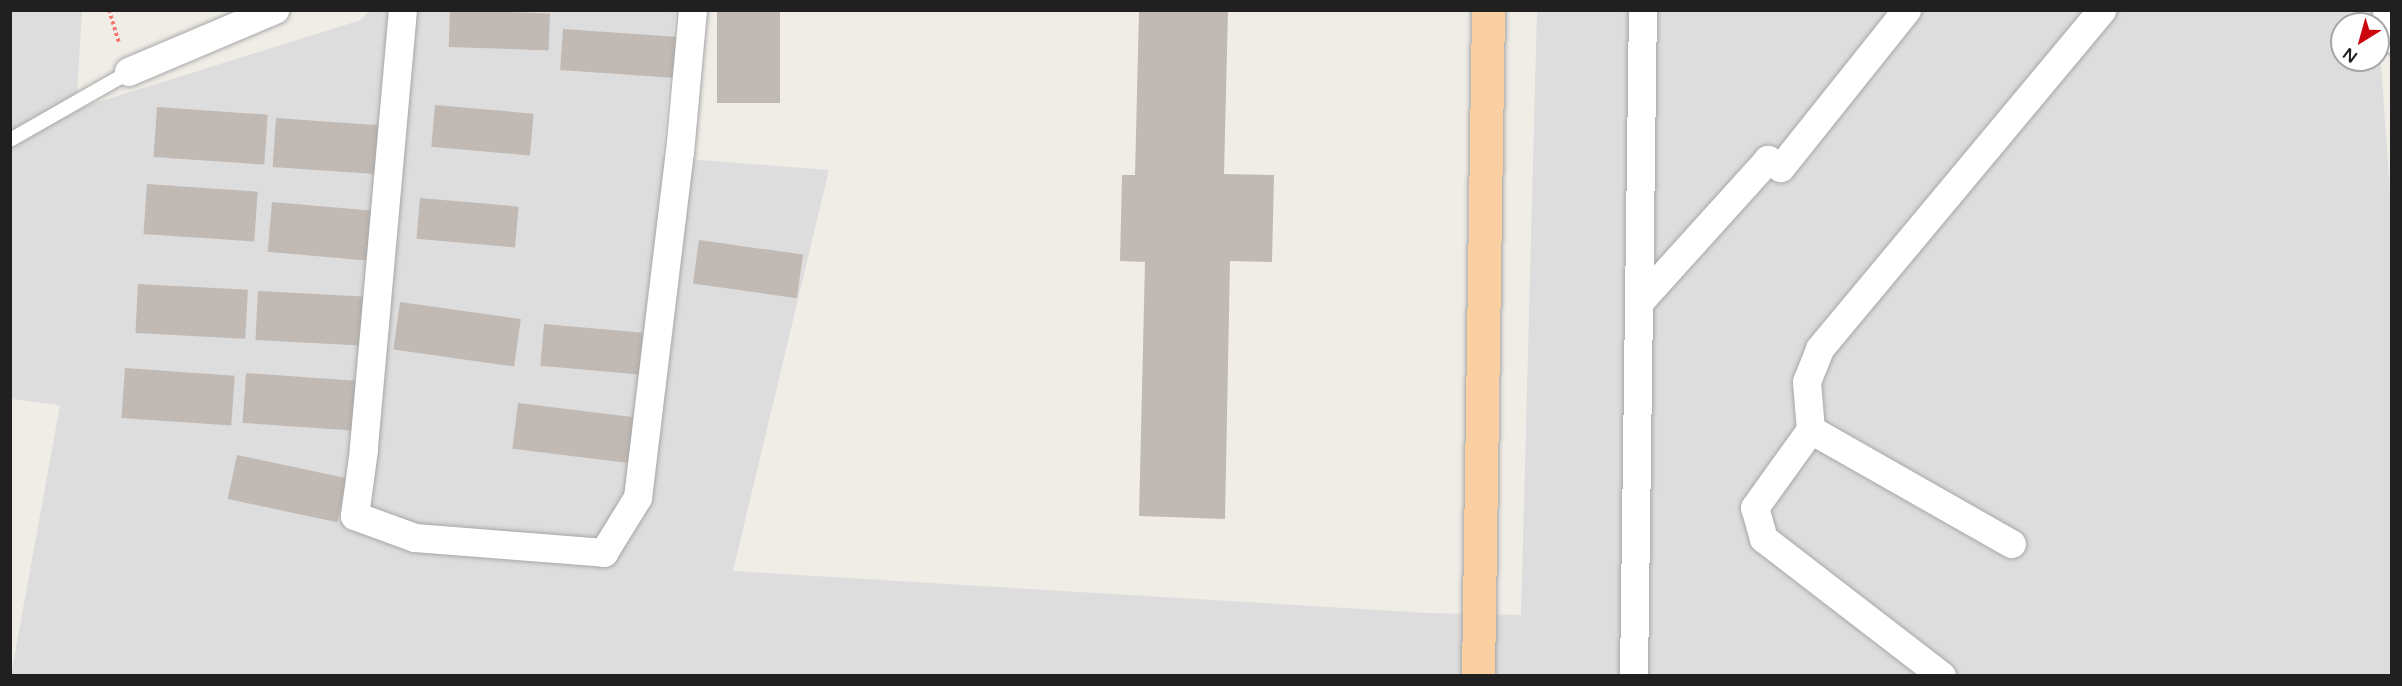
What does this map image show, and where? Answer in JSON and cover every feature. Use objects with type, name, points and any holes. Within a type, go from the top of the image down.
[{"type":"main road","points":[[1478,675],[1488,10]]},
{"type":"street","points":[[129,72],[275,10]]},
{"type":"street","points":[[403,10],[364,450],[355,516],[415,538],[604,553],[638,498],[680,153],[693,10]]},
{"type":"street","points":[[1634,675],[1643,10]]},
{"type":"street","points":[[1639,303],[1768,160],[1781,168],[1907,10]]},
{"type":"street","points":[[1942,675],[1764,539],[1755,508],[1811,430],[1807,382],[1820,349],[2102,10]]},
{"type":"street","points":[[2389,10],[2391,36]]},
{"type":"street","points":[[1811,430],[2012,544]]},
{"type":"lane","points":[[10,140],[129,72]]},
{"type":"shaded area","points":[[10,11],[82,11],[76,109],[361,20],[369,11],[675,11],[662,157],[829,170],[733,571],[1427,613],[1521,615],[1537,11],[2377,11],[2330,12],[2330,72],[2381,72],[2392,218],[2391,675],[11,675],[60,405],[11,399]]},
{"type":"building","points":[[450,10],[550,13],[549,50],[449,47]]},
{"type":"building","points":[[717,10],[780,10],[780,103],[717,103]]},
{"type":"building","points":[[1139,10],[1228,10],[1224,174],[1274,175],[1272,262],[1230,261],[1225,519],[1139,516],[1145,262],[1120,261],[1122,175],[1135,175]]},
{"type":"building","points":[[563,29],[682,37],[679,78],[560,70]]},
{"type":"building","points":[[435,105],[534,114],[530,155],[431,147]]},
{"type":"building","points":[[157,107],[268,115],[264,165],[154,157]]},
{"type":"building","points":[[276,118],[386,126],[382,175],[273,167]]},
{"type":"building","points":[[147,184],[258,192],[254,242],[144,234]]},
{"type":"building","points":[[420,198],[519,207],[515,247],[416,239]]},
{"type":"building","points":[[272,202],[382,212],[377,261],[268,252]]},
{"type":"building","points":[[699,240],[803,255],[797,298],[693,284]]},
{"type":"building","points":[[138,284],[248,290],[245,339],[135,333]]},
{"type":"building","points":[[258,291],[368,297],[365,346],[255,340]]},
{"type":"building","points":[[400,302],[521,319],[514,367],[393,350]]},
{"type":"building","points":[[544,324],[643,333],[639,374],[540,366]]},
{"type":"building","points":[[125,368],[235,376],[231,426],[122,418]]},
{"type":"building","points":[[246,373],[356,381],[352,431],[243,423]]},
{"type":"building","points":[[518,403],[640,418],[634,464],[512,449]]},
{"type":"building","points":[[237,455],[347,478],[337,522],[228,499]]}]
